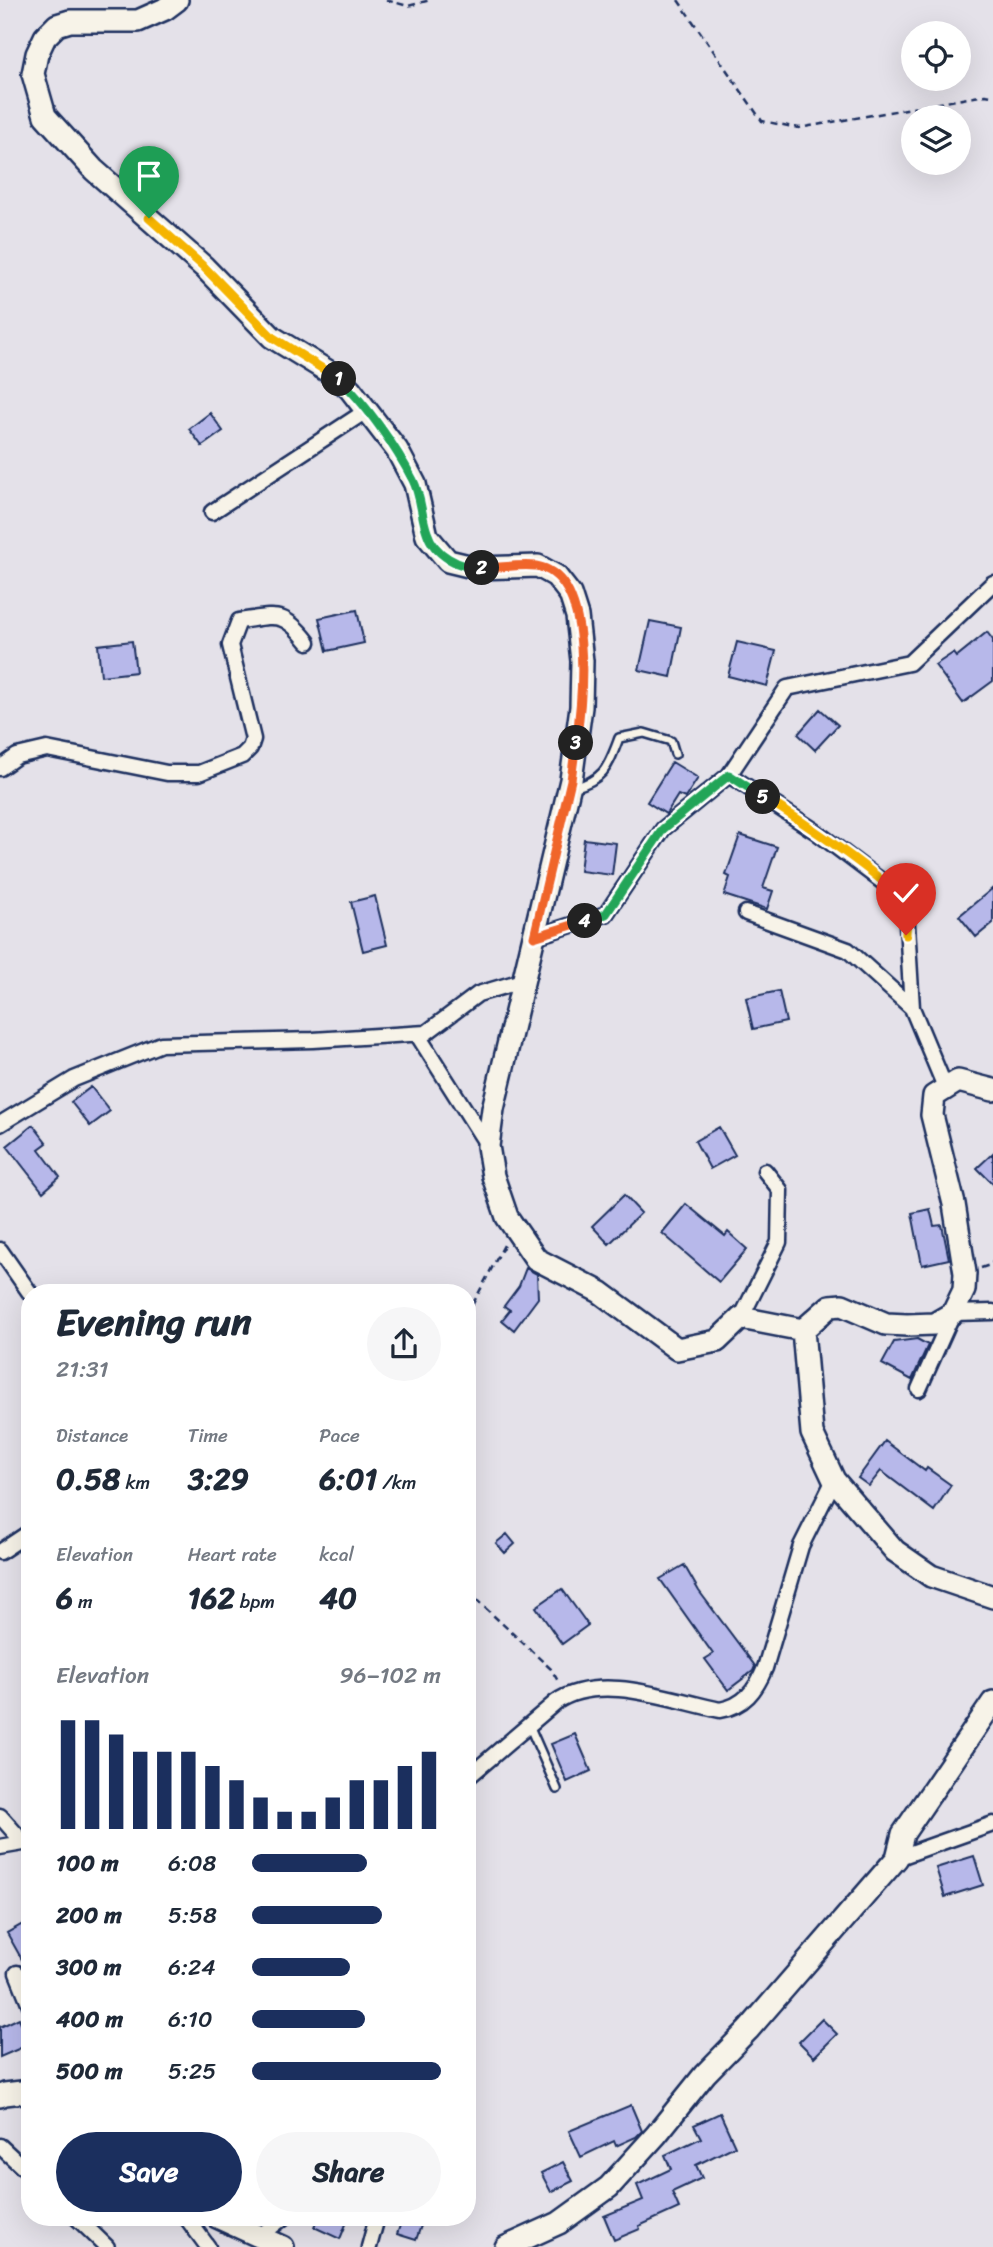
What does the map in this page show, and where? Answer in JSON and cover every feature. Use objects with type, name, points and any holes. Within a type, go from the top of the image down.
[{"type":"street","points":[[177,0],[165,9],[138,21],[70,21],[57,26],[45,37],[37,54],[33,74],[46,116],[94,170],[204,267],[272,337],[334,375],[350,389],[403,461],[415,484],[427,536],[448,561],[477,568],[538,566],[556,576],[570,594],[577,616],[582,662],[581,707],[569,789],[493,1109],[488,1146],[493,1176],[507,1217],[536,1259],[600,1292],[677,1349],[717,1341],[741,1318],[779,1242],[780,1190],[765,1171]]},
{"type":"street","points":[[212,512],[366,411]]},
{"type":"street","points":[[534,937],[606,914],[663,829],[729,775],[787,688],[909,663],[993,583]]},
{"type":"street","points":[[0,768],[17,756],[47,748],[167,773],[199,773],[231,761],[242,756],[250,748],[253,739],[230,645],[239,621],[275,616],[294,624],[308,642]]},
{"type":"street","points":[[729,775],[816,831],[896,892],[906,908],[912,1008],[945,1087]]},
{"type":"street","points":[[746,913],[848,950],[912,1008]]},
{"type":"street","points":[[0,1124],[74,1079],[161,1044],[313,1040],[426,1033],[478,994],[524,980]]},
{"type":"street","points":[[417,1034],[488,1146]]},
{"type":"street","points":[[919,1389],[964,1290],[965,1273],[954,1205],[932,1115],[934,1096],[958,1080],[993,1090]]},
{"type":"street","points":[[0,1250],[24,1284]]},
{"type":"street","points":[[803,1330],[830,1306],[842,1306],[886,1324],[907,1325],[934,1324],[953,1314],[993,1312]]},
{"type":"street","points":[[741,1318],[803,1330]]},
{"type":"street","points":[[803,1330],[812,1433],[834,1480],[895,1551],[931,1576],[993,1597]]},
{"type":"street","points":[[476,1771],[566,1695],[582,1690],[614,1687],[720,1710],[734,1708],[746,1699],[758,1684],[765,1668],[801,1546],[834,1480]]},
{"type":"street","points":[[4,1550],[21,1538]]},
{"type":"street","points":[[4,1550],[21,1544]]},
{"type":"street","points":[[506,2247],[559,2222],[609,2188],[705,2074],[748,2030],[897,1858],[903,1834],[993,1702]]},
{"type":"street","points":[[0,1816],[21,1837]]},
{"type":"street","points":[[897,1858],[993,1824]]},
{"type":"street","points":[[0,1847],[21,1843]]},
{"type":"street","points":[[17,1973],[21,1983]]},
{"type":"street","points":[[0,2096],[21,2092]]},
{"type":"street","points":[[0,2146],[21,2166]]},
{"type":"street","points":[[85,2226],[107,2247]]},
{"type":"street","points":[[193,2226],[208,2247]]},
{"type":"street","points":[[237,2226],[283,2247]]},
{"type":"street","points":[[260,2236],[273,2226]]},
{"type":"street","points":[[369,2247],[376,2226]]},
{"type":"lane","points":[[569,789],[593,782],[609,764],[619,738],[644,733],[671,741],[675,754]]},
{"type":"lane","points":[[528,1725],[556,1789]]},
{"type":"path","points":[[386,0],[408,6],[430,0]]},
{"type":"path","points":[[678,0],[762,121],[799,128],[985,95],[993,96]]},
{"type":"path","points":[[476,1297],[500,1249],[516,1232]]},
{"type":"path","points":[[476,1599],[551,1669],[566,1695]]},
{"type":"building","points":[[210,413],[223,431],[202,446],[189,429]]},
{"type":"building","points":[[357,610],[364,643],[327,651],[319,618]]},
{"type":"building","points":[[650,621],[681,627],[671,677],[639,670]]},
{"type":"building","points":[[987,632],[993,640],[993,681],[963,703],[935,665],[953,653],[956,657]]},
{"type":"building","points":[[132,641],[136,672],[101,676],[98,645]]},
{"type":"building","points":[[737,642],[776,651],[767,686],[728,676]]},
{"type":"building","points":[[820,709],[838,725],[815,750],[798,734]]},
{"type":"building","points":[[672,762],[698,778],[685,798],[678,795],[666,814],[647,802]]},
{"type":"building","points":[[740,835],[777,847],[763,888],[773,891],[767,909],[724,895],[730,877],[726,875]]},
{"type":"building","points":[[584,839],[616,843],[612,875],[580,871]]},
{"type":"building","points":[[993,888],[993,923],[976,937],[959,916]]},
{"type":"building","points":[[375,896],[387,945],[363,951],[351,902]]},
{"type":"building","points":[[779,991],[786,1022],[753,1029],[746,998]]},
{"type":"building","points":[[91,1087],[110,1111],[90,1126],[71,1102]]},
{"type":"building","points":[[33,1125],[47,1143],[39,1149],[60,1177],[43,1192],[7,1146]]},
{"type":"building","points":[[719,1127],[735,1155],[710,1169],[695,1141]]},
{"type":"building","points":[[993,1153],[993,1184],[977,1168]]},
{"type":"building","points":[[624,1195],[641,1213],[609,1244],[592,1226]]},
{"type":"building","points":[[686,1204],[725,1236],[728,1232],[747,1249],[719,1282],[662,1233]]},
{"type":"building","points":[[930,1209],[934,1226],[942,1225],[949,1259],[922,1265],[912,1213]]},
{"type":"building","points":[[526,1268],[537,1274],[538,1298],[514,1330],[502,1320],[510,1310],[504,1306],[519,1286]]},
{"type":"building","points":[[917,1339],[928,1345],[912,1380],[882,1364],[894,1342]]},
{"type":"building","points":[[885,1441],[925,1471],[927,1468],[951,1485],[934,1511],[881,1471],[869,1486],[858,1478]]},
{"type":"building","points":[[507,1534],[515,1544],[505,1553],[496,1543]]},
{"type":"building","points":[[684,1565],[699,1591],[755,1666],[753,1671],[728,1690],[705,1659],[713,1654],[660,1579]]},
{"type":"building","points":[[562,1589],[588,1625],[562,1644],[536,1607]]},
{"type":"building","points":[[575,1734],[591,1771],[567,1782],[551,1744]]},
{"type":"building","points":[[974,1856],[983,1885],[945,1897],[936,1868]]},
{"type":"building","points":[[21,1925],[21,1958],[7,1933]]},
{"type":"building","points":[[19,2018],[21,2023],[21,2048],[0,2057],[0,2027]]},
{"type":"building","points":[[822,2019],[837,2034],[814,2057],[799,2042]]},
{"type":"building","points":[[631,2105],[642,2131],[636,2137],[616,2146],[614,2141],[581,2157],[569,2131]]},
{"type":"building","points":[[720,2113],[735,2146],[696,2165],[702,2178],[672,2192],[679,2208],[614,2240],[604,2216],[643,2200],[637,2185],[671,2169],[665,2155],[701,2138],[694,2125]]},
{"type":"building","points":[[563,2162],[573,2181],[551,2192],[541,2173]]},
{"type":"building","points":[[314,2226],[345,2226],[340,2239]]},
{"type":"building","points":[[400,2226],[421,2226],[416,2240],[397,2234]]},
{"type":"route","points":[[149,218],[204,267],[272,337],[334,375],[350,389],[397,450],[415,484],[427,536],[448,561],[477,568],[538,566],[556,576],[570,594],[577,616],[582,662],[581,707],[571,780],[534,937],[606,914],[663,829],[729,775],[816,831],[896,892],[906,908],[906,935]]}]
